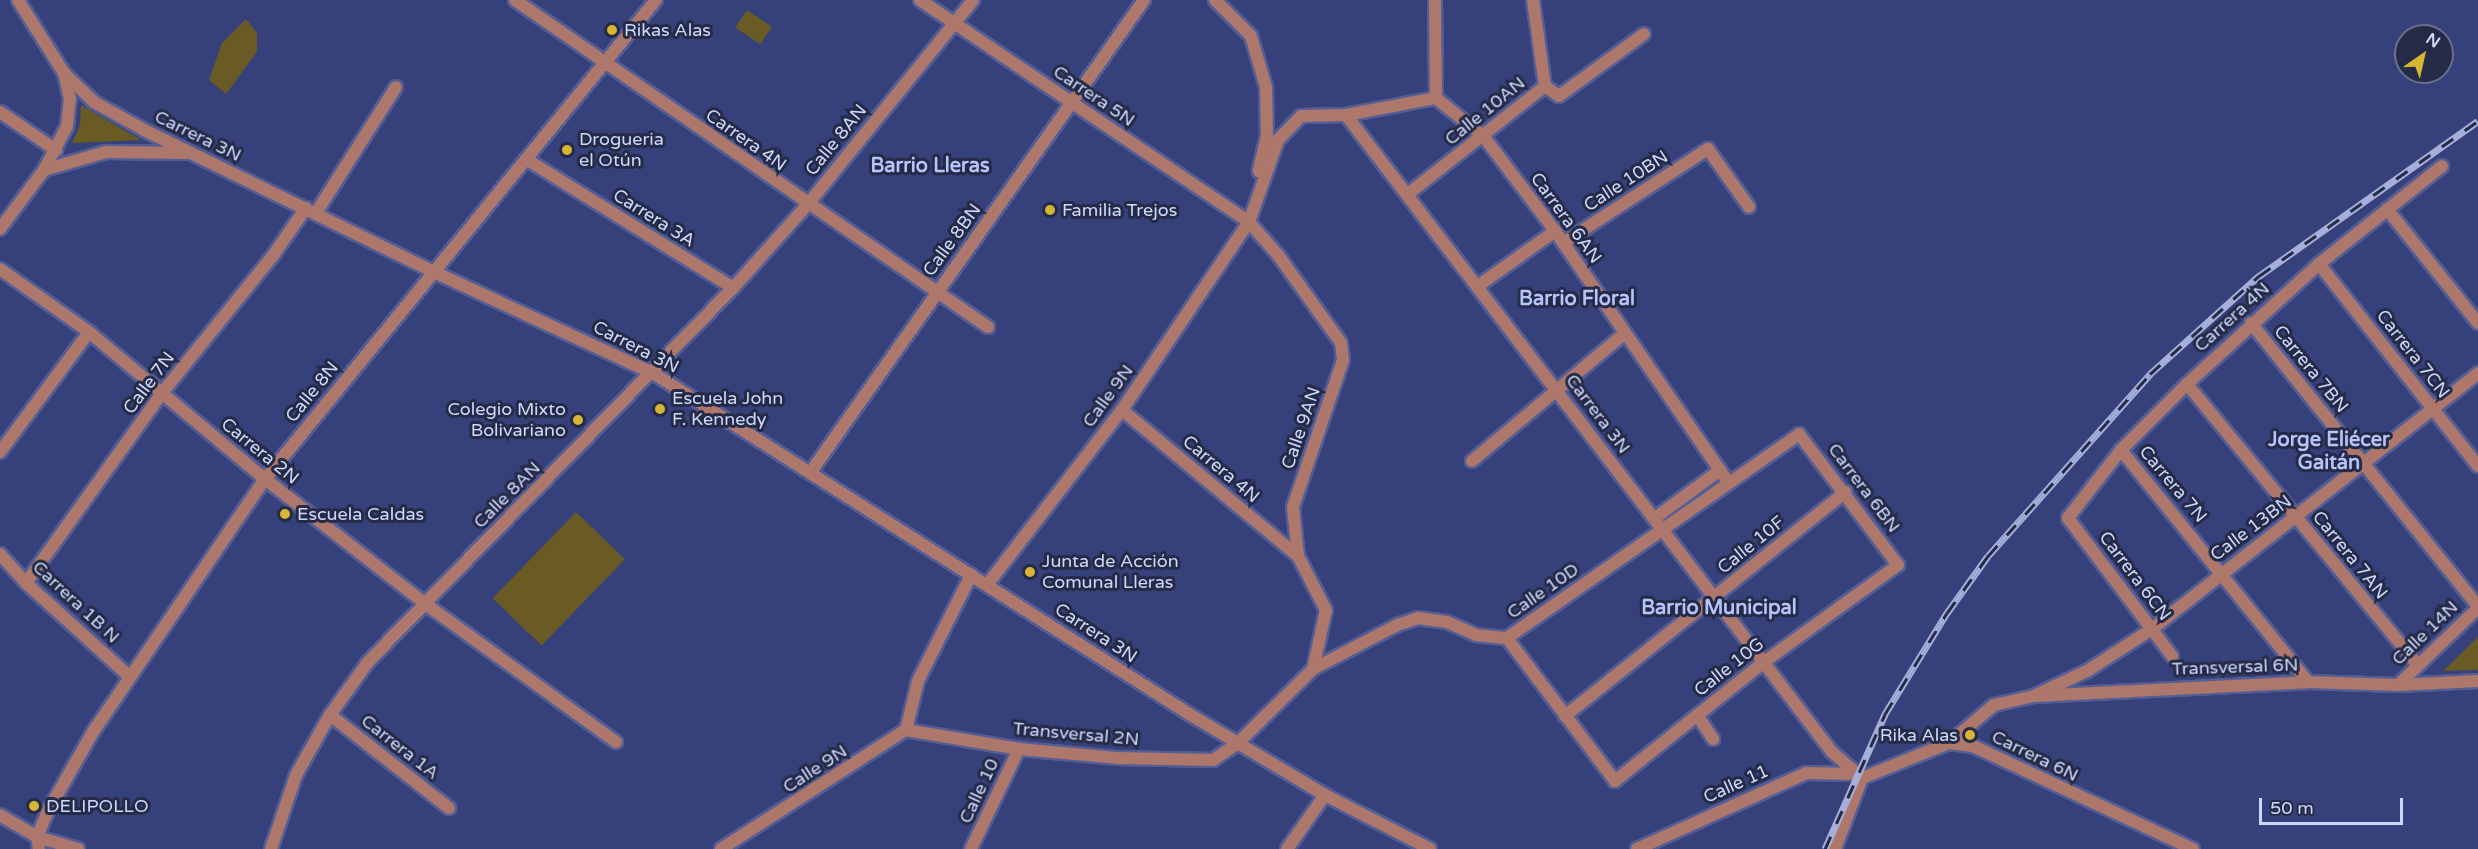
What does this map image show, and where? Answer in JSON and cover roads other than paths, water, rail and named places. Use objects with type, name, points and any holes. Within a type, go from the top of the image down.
[{"type":"street","name":"Carrera 3N","points":[[18,0],[64,73],[94,102],[432,271],[653,373],[1238,743],[1325,795],[1430,849]]},
{"type":"street","name":"Carrera 4N","points":[[515,0],[935,293],[988,327]]},
{"type":"street","name":"Calle 8N","points":[[38,843],[49,809],[129,676],[265,479],[432,271],[656,0]]},
{"type":"street","name":"Carrera 5N","points":[[920,0],[1249,222]]},
{"type":"street","name":"Calle 8AN","points":[[271,849],[296,775],[330,715],[368,662],[653,373],[733,288],[808,204],[973,0]]},
{"type":"street","name":"Calle 8BN","points":[[810,473],[1144,0]]},
{"type":"street","points":[[1215,0],[1251,36],[1266,87],[1267,135],[1249,222]]},
{"type":"street","points":[[1249,222],[1278,140],[1301,116],[1346,115],[1436,98],[1435,0]]},
{"type":"street","points":[[1541,0],[1533,0],[1545,86]]},
{"type":"street","name":"Calle 10AN","points":[[1408,194],[1484,137],[1545,86],[1559,96],[1644,34]]},
{"type":"street","points":[[0,229],[44,170],[67,126],[70,99],[64,73]]},
{"type":"street","name":"Calle 7N","points":[[26,583],[162,393],[311,210],[396,87]]},
{"type":"street","name":"Carrera 6AN","points":[[1436,98],[1484,137],[1555,231],[1729,483]]},
{"type":"street","points":[[0,112],[56,150]]},
{"type":"street","name":"Carrera 3N","points":[[1346,115],[1832,752],[1859,776]]},
{"type":"street","name":"Calle 10BN","points":[[1563,243],[1708,149],[1749,207]]},
{"type":"street","points":[[44,170],[106,152],[195,154]]},
{"type":"street","name":"Carrera 3A","points":[[526,159],[733,288]]},
{"type":"street","name":"Carrera 4N","points":[[2068,518],[2121,450],[2187,384],[2319,264],[2442,166]]},
{"type":"street","points":[[2387,209],[2478,323]]},
{"type":"street","name":"Calle 9N","points":[[987,585],[1122,410],[1249,222]]},
{"type":"street","name":"Calle 9AN","points":[[1249,222],[1278,255],[1341,343],[1343,360],[1293,507],[1298,556],[1326,610],[1313,669]]},
{"type":"street","points":[[1478,286],[1555,231]]},
{"type":"street","name":"Carrera 7CN","points":[[2319,264],[2478,466]]},
{"type":"street","name":"Carrera 2N","points":[[0,269],[89,332],[265,479],[424,603],[616,742]]},
{"type":"street","name":"Carrera 7BN","points":[[2252,323],[2478,607]]},
{"type":"street","points":[[0,452],[89,332]]},
{"type":"street","points":[[1472,461],[1625,333]]},
{"type":"street","name":"Calle 13BN","points":[[2034,696],[2087,671],[2152,629],[2364,463],[2431,407],[2478,373]]},
{"type":"street","name":"Carrera 7AN","points":[[2187,384],[2418,665]]},
{"type":"street","name":"Carrera 4N","points":[[1122,410],[1298,556]]},
{"type":"street","name":"Calle 10D","points":[[1238,743],[1313,669],[1418,618],[1447,622],[1476,635],[1507,638],[1799,434]]},
{"type":"street","name":"Carrera 6BN","points":[[1799,434],[1846,492],[1898,565]]},
{"type":"street","name":"Carrera 7N","points":[[2121,450],[2223,572],[2308,682]]},
{"type":"street","points":[[1655,518],[1720,470]]},
{"type":"street","name":"Calle 10F","points":[[1565,716],[1846,492]]},
{"type":"street","name":"Carrera 6CN","points":[[2068,518],[2172,656]]},
{"type":"street","name":"Carrera 1B N","points":[[0,554],[26,583],[129,676]]},
{"type":"street","name":"Calle 10G","points":[[1565,716],[1615,781],[1764,662],[1898,565]]},
{"type":"street","points":[[906,730],[918,681],[971,575]]},
{"type":"street","name":"Calle 14N","points":[[2398,685],[2478,607]]},
{"type":"street","points":[[1507,638],[1565,716]]},
{"type":"street","name":"Transversal 6N","points":[[1948,743],[1994,705],[2034,696],[2308,682],[2398,685],[2478,681]]},
{"type":"street","name":"Carrera 1A","points":[[330,715],[449,808]]},
{"type":"street","points":[[1697,715],[1713,739]]},
{"type":"street","name":"Calle 9N","points":[[721,849],[906,730]]},
{"type":"street","name":"Transversal 2N","points":[[906,730],[1019,749],[1117,758],[1213,760],[1238,743]]},
{"type":"street","points":[[1835,849],[1859,776],[1948,743]]},
{"type":"street","name":"Carrera 6N","points":[[1948,743],[1973,746],[2193,849]]},
{"type":"street","name":"Calle 10","points":[[971,849],[1019,749]]},
{"type":"street","name":"Calle 11","points":[[1637,849],[1806,773],[1859,776]]},
{"type":"street","points":[[1287,849],[1325,795]]},
{"type":"street","points":[[0,815],[38,843],[78,849]]},
{"type":"railway","points":[[1825,849],[1885,714],[1947,613],[1988,556],[2150,374],[2259,276],[2478,121]]},
{"type":"place","name":"Rikas Alas","points":[[612,30]]},
{"type":"place","name":"Drogueria el Otún","points":[[567,150]]},
{"type":"place","name":"Familia Trejos","points":[[1050,210]]},
{"type":"place","name":"Escuela John F. Kennedy","points":[[660,409]]},
{"type":"place","name":"Colegio Mixto Bolivariano","points":[[578,420]]},
{"type":"place","name":"Escuela Caldas","points":[[285,514]]},
{"type":"place","name":"Junta de Acción Comunal Lleras","points":[[1030,572]]},
{"type":"place","name":"Rika Alas","points":[[1970,735]]},
{"type":"place","name":"DELIPOLLO","points":[[34,806]]},
{"type":"district","name":"Barrio Lleras","points":[[930,166]]},
{"type":"district","name":"Barrio Floral","points":[[1577,299]]},
{"type":"district","name":"Jorge Eliécer Gaitán","points":[[2329,452]]},
{"type":"district","name":"Barrio Municipal","points":[[1719,608]]}]
